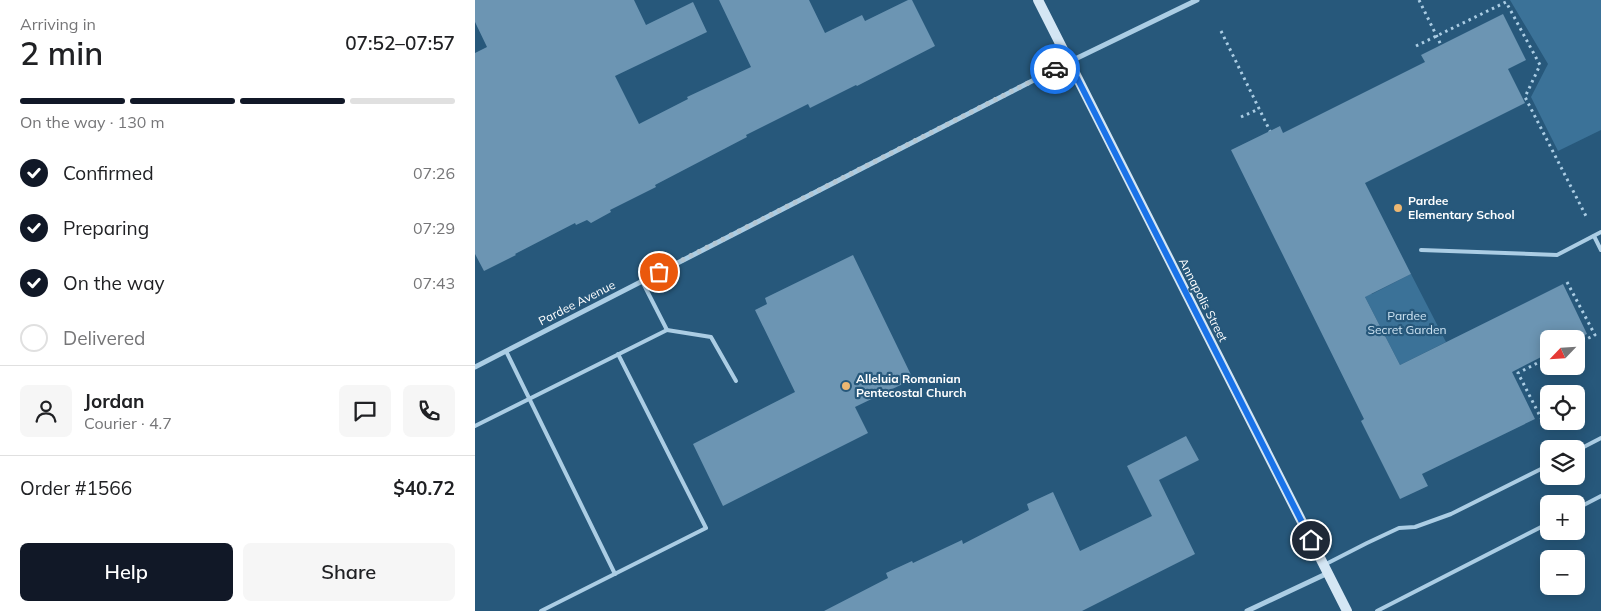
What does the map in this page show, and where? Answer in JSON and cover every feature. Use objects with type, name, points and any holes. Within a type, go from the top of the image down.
[{"type":"street","name":"Annapolis Street","points":[[1038,0],[1347,611]]},
{"type":"street","name":"Pardee Avenue","points":[[475,366],[1069,62],[1197,0]]},
{"type":"street","points":[[1247,611],[1326,569]]},
{"type":"lane","points":[[1421,250],[1557,255],[1601,232]]},
{"type":"lane","points":[[1594,236],[1601,250]]},
{"type":"lane","points":[[642,281],[667,330]]},
{"type":"lane","points":[[475,426],[667,330],[711,337],[735,381]]},
{"type":"lane","points":[[506,351],[615,574]]},
{"type":"lane","points":[[541,611],[706,528],[619,354]]},
{"type":"lane","points":[[1585,446],[1601,438]]},
{"type":"lane","points":[[1326,569],[1367,543],[1399,528],[1415,527],[1451,514],[1540,470]]},
{"type":"lane","points":[[1585,504],[1601,496]]},
{"type":"lane","points":[[1377,611],[1540,528]]},
{"type":"path","points":[[1419,0],[1441,45]]},
{"type":"path","points":[[1416,46],[1507,2],[1540,65],[1525,97],[1587,218]]},
{"type":"path","points":[[1221,31],[1270,130]]},
{"type":"path","points":[[1241,117],[1259,109]]},
{"type":"path","points":[[1567,282],[1595,334],[1585,339]]},
{"type":"path","points":[[1540,362],[1518,373],[1540,416]]},
{"type":"green space","points":[[1510,0],[1601,0],[1601,130],[1558,151],[1531,97],[1548,64]]},
{"type":"green space","name":"Pardee Secret Garden","points":[[1411,274],[1446,342],[1400,365],[1362,291],[1372,294]]},
{"type":"building","points":[[475,0],[634,0],[646,25],[693,2],[707,32],[615,76],[639,124],[688,99],[687,97],[751,67],[719,0],[809,0],[825,33],[862,15],[865,21],[908,0],[912,0],[935,46],[857,86],[810,108],[808,104],[746,135],[747,137],[655,185],[656,187],[610,210],[611,212],[591,223],[587,220],[576,225],[575,223],[484,271],[475,254],[475,53],[487,47],[475,22]]},
{"type":"building","points":[[1503,14],[1526,60],[1508,69],[1525,103],[1365,183],[1411,274],[1365,297],[1400,365],[1563,284],[1587,334],[1585,335],[1585,330],[1540,330],[1540,358],[1512,372],[1535,419],[1422,474],[1428,486],[1400,499],[1361,421],[1364,419],[1231,150],[1280,126],[1283,133],[1425,62],[1421,55]]},
{"type":"building","name":"Alleluia Romanian Pentecostal Church","points":[[853,255],[913,379],[855,407],[868,433],[723,506],[693,444],[795,392],[755,310],[767,304],[765,298]]},
{"type":"building","points":[[1186,436],[1199,460],[1159,480],[1195,554],[1082,611],[824,611],[888,578],[886,573],[912,561],[913,563],[962,540],[963,544],[1029,510],[1027,504],[1053,492],[1080,551],[1152,516],[1127,466]]},
{"type":"way so far","points":[[659,272],[1055,69]]},
{"type":"place","name":"Pardee Elementary School","points":[[1398,208]]},
{"type":"place","name":"Alleluia Romanian Pentecostal Church","points":[[846,386]]},
{"type":"route","points":[[1055,69],[1069,62],[1311,540]]}]
